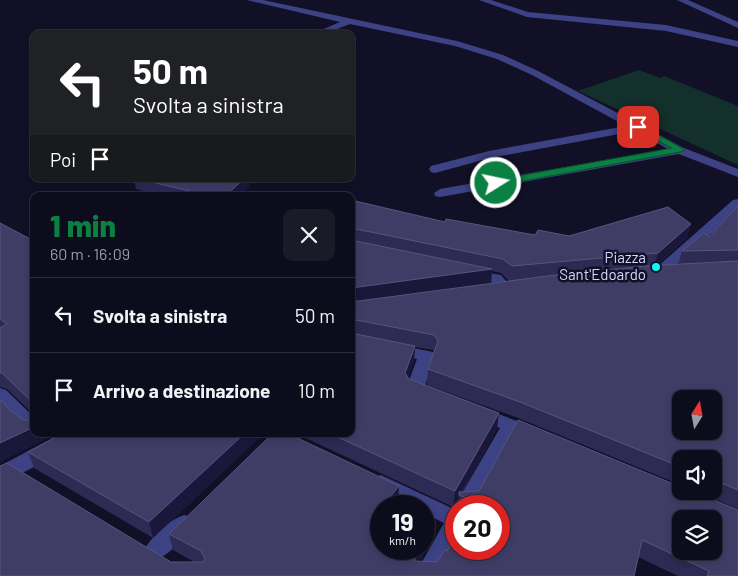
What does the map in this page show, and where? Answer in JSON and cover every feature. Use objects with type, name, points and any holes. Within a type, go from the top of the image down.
[{"type":"street","points":[[251,0],[457,44],[500,57],[680,150],[738,173]]},
{"type":"street","points":[[482,0],[527,14],[666,28],[738,44]]},
{"type":"street","points":[[681,0],[738,26]]},
{"type":"street","points":[[335,30],[349,21]]},
{"type":"street","points":[[434,169],[489,155],[638,127]]},
{"type":"street","points":[[440,193],[680,150]]},
{"type":"street","points":[[661,271],[738,204]]},
{"type":"street","points":[[642,273],[680,271]]},
{"type":"street","points":[[462,272],[496,278],[504,287]]},
{"type":"street","points":[[475,291],[520,285]]},
{"type":"street","points":[[380,346],[427,356],[414,389],[441,399]]},
{"type":"street","points":[[0,394],[30,426]]},
{"type":"street","points":[[458,406],[547,440]]},
{"type":"street","points":[[471,495],[511,425]]},
{"type":"street","points":[[41,437],[52,448]]},
{"type":"street","points":[[6,471],[52,448],[69,437]]},
{"type":"street","points":[[6,471],[37,482]]},
{"type":"street","points":[[367,476],[445,515]]},
{"type":"street","points":[[154,552],[197,510]]},
{"type":"street","points":[[425,576],[445,540]]},
{"type":"green space","points":[[639,70],[660,78],[664,76],[738,106],[738,165],[578,91]]},
{"type":"building","points":[[152,182],[241,182],[229,192],[193,192]]},
{"type":"building","points":[[355,201],[445,222],[446,219],[535,235],[538,230],[569,236],[668,207],[691,224],[658,253],[512,266],[503,259],[355,229]]},
{"type":"building","points":[[738,206],[738,250],[682,251],[704,233],[709,237]]},
{"type":"building","points":[[0,223],[30,239],[30,400],[0,373],[0,328],[7,324],[0,319]]},
{"type":"building","points":[[355,241],[492,269],[355,287]]},
{"type":"building","points":[[738,261],[738,490],[722,483],[722,450],[672,450],[672,463],[520,402],[428,369],[438,341],[434,335],[355,320],[355,301],[547,276],[645,266]]},
{"type":"building","points":[[355,334],[415,346],[405,373],[409,379],[499,413],[455,491],[338,437],[355,437]]},
{"type":"building","points":[[0,399],[22,419],[30,421],[30,429],[0,443]]},
{"type":"building","points":[[518,420],[672,483],[672,500],[714,500],[738,510],[738,576],[707,576],[709,571],[685,560],[722,560],[722,510],[672,510],[672,554],[642,540],[634,576],[0,576],[0,466],[7,463],[171,562],[203,562],[205,559],[201,551],[169,534],[269,437],[295,437],[399,486],[392,495],[370,495],[370,560],[437,562],[445,550],[445,560],[510,560],[510,495],[459,495],[459,492],[479,491]]},
{"type":"building","points":[[56,437],[241,437],[149,522],[28,452]]},
{"type":"place","name":"Piazza Sant'Edoardo","points":[[656,267]]},
{"type":"route","points":[[496,183],[680,150],[638,127]]}]
